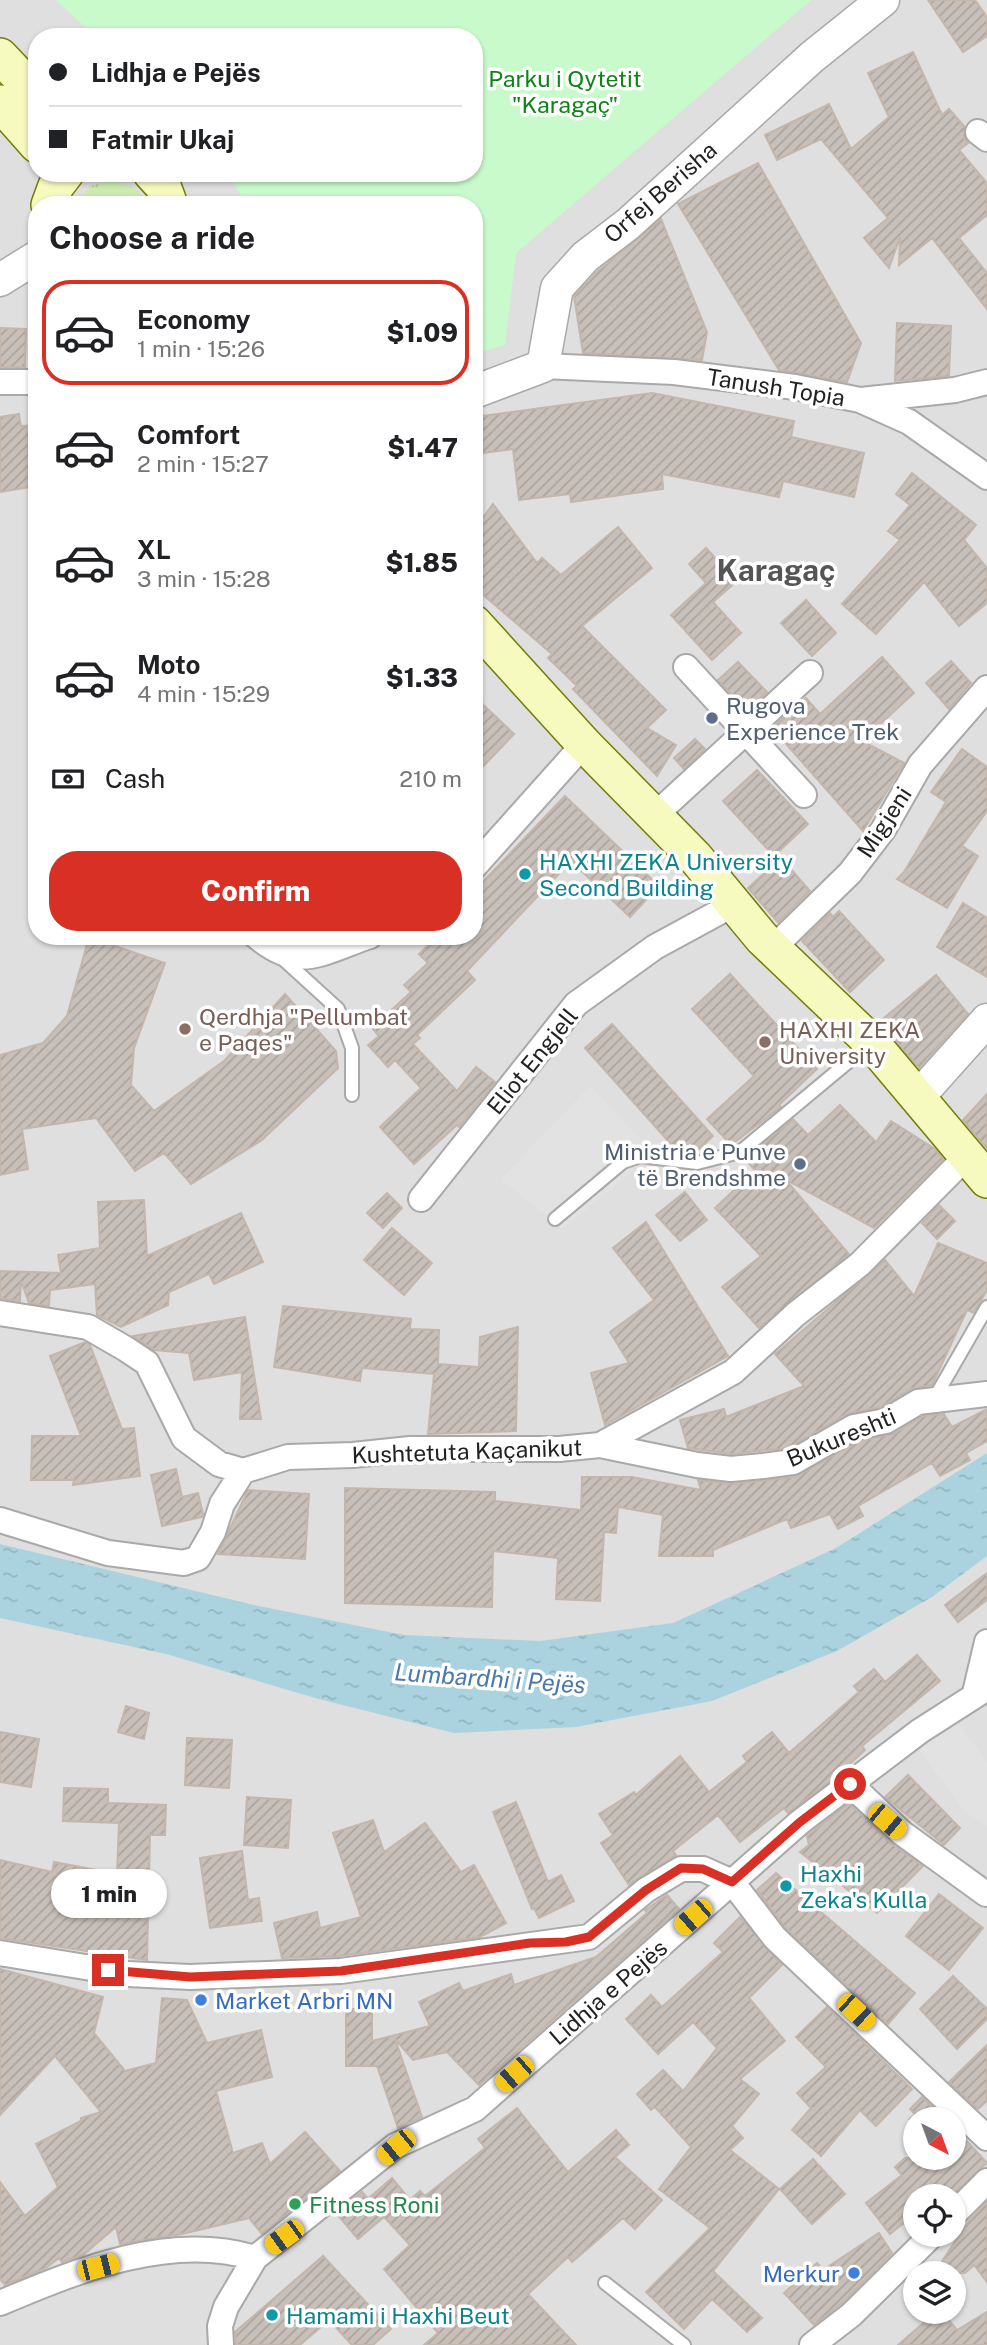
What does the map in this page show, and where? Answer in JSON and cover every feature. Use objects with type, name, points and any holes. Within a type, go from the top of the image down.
[{"type":"main road","points":[[0,56],[28,86]]},
{"type":"main road","points":[[0,103],[28,135]]},
{"type":"main road","points":[[483,633],[584,744],[655,815],[736,903],[773,948],[871,1042],[978,1168]]},
{"type":"street","name":"Orfej Berisha","points":[[543,366],[557,288],[585,257],[628,224],[812,57],[883,0]]},
{"type":"street","points":[[0,280],[28,263]]},
{"type":"street","points":[[483,389],[543,366]]},
{"type":"street","name":"Tanush Topia","points":[[543,366],[674,372],[795,387],[860,400],[909,422],[987,477]]},
{"type":"street","points":[[0,382],[28,383]]},
{"type":"street","points":[[860,400],[955,390],[987,382]]},
{"type":"street","points":[[686,667],[804,795]]},
{"type":"street","points":[[655,815],[810,673]]},
{"type":"street","name":"Migjeni","points":[[773,948],[850,873],[883,830],[920,765],[987,688]]},
{"type":"street","points":[[483,857],[584,744]]},
{"type":"street","name":"Eliot Engjell","points":[[421,1199],[576,1004],[656,947],[736,903]]},
{"type":"street","points":[[267,945],[300,959],[343,945]]},
{"type":"street","points":[[919,1096],[987,1020]]},
{"type":"street","name":"Kushtetuta Kaçanikut","points":[[243,1471],[288,1457],[353,1455],[410,1449],[559,1449],[600,1445],[733,1372],[796,1314],[978,1168]]},
{"type":"street","points":[[0,1313],[88,1327],[147,1363],[184,1438],[219,1464],[243,1471],[222,1504],[214,1532],[198,1558],[184,1563],[108,1553],[0,1520]]},
{"type":"street","points":[[934,1400],[987,1394]]},
{"type":"street","name":"Bukureshti","points":[[600,1445],[697,1465],[731,1469],[793,1462],[854,1427],[887,1421],[918,1402],[934,1400]]},
{"type":"street","points":[[981,1691],[987,1642]]},
{"type":"street","name":"Lidhja e Pejës","points":[[255,2258],[396,2147],[475,2109],[800,1822],[850,1784],[927,1735],[981,1691]]},
{"type":"street","points":[[850,1784],[902,1833],[986,1894]]},
{"type":"street","points":[[0,1953],[128,1974],[190,1977],[341,1971],[589,1937],[646,1890],[681,1868],[703,1869],[732,1882],[775,1938],[987,2138]]},
{"type":"street","points":[[966,2202],[987,2181]]},
{"type":"street","points":[[811,2345],[851,2315],[920,2247]]},
{"type":"street","points":[[0,2303],[52,2281],[162,2251],[225,2249],[255,2258],[226,2307],[220,2326],[221,2345]]},
{"type":"lane","points":[[266,945],[338,1009],[352,1048],[352,1095]]},
{"type":"lane","points":[[555,1219],[623,1162],[641,1156],[697,1163],[740,1152],[871,1042]]},
{"type":"lane","points":[[934,1400],[987,1307]]},
{"type":"lane","points":[[605,2283],[684,2345]]},
{"type":"shaded area","points":[[0,0],[987,0],[987,2345],[0,2345]]},
{"type":"shaded area","points":[[590,1086],[655,1153],[562,1229],[501,1179]]},
{"type":"shaded area","points":[[956,1720],[987,1762],[987,1826],[964,1811],[918,1748]]},
{"type":"green space","name":"Parku i Qytetit \"Karagaç\"","points":[[56,0],[811,0],[516,253],[505,345],[483,351],[483,196],[241,196],[233,182],[483,182],[483,28],[86,28]]},
{"type":"green space","points":[[118,182],[137,189],[141,196],[82,196],[90,186]]},
{"type":"water","name":"Lumbardhi i Pejës","points":[[987,1453],[987,1556],[932,1597],[837,1651],[712,1701],[576,1727],[454,1733],[315,1698],[166,1654],[0,1618],[0,1544],[254,1605],[404,1635],[540,1641],[673,1623],[836,1548]]},
{"type":"building","points":[[928,0],[975,0],[987,17],[987,36],[963,52]]},
{"type":"building","points":[[913,52],[942,115],[949,109],[965,127],[964,137],[968,143],[959,150],[987,183],[987,215],[959,238],[987,273],[987,309],[932,238],[899,265],[900,237],[889,268],[864,238],[888,218],[821,139],[777,160],[765,135],[829,104],[851,149],[889,117],[868,73]]},
{"type":"building","points":[[758,163],[861,343],[847,382],[779,370],[678,204]]},
{"type":"building","points":[[661,219],[707,332],[702,360],[583,353],[574,296],[598,271]]},
{"type":"building","points":[[897,323],[951,326],[949,376],[895,381]]},
{"type":"building","points":[[0,328],[26,329],[25,367],[0,367]]},
{"type":"building","points":[[652,393],[794,421],[791,437],[864,453],[854,497],[783,481],[779,497],[662,474],[663,489],[571,502],[570,494],[519,500],[513,449],[483,453],[483,416]]},
{"type":"building","points":[[19,414],[21,426],[28,426],[28,487],[0,492],[0,417]]},
{"type":"building","points":[[912,473],[976,525],[964,540],[987,568],[987,603],[959,626],[924,582],[876,634],[842,604],[900,540],[888,531],[910,505],[896,494]]},
{"type":"building","points":[[493,504],[537,563],[542,558],[561,575],[618,527],[652,568],[582,626],[666,710],[647,728],[676,745],[657,776],[573,689],[577,686],[548,658],[552,654],[483,595],[483,517]]},
{"type":"building","points":[[706,548],[737,581],[713,602],[741,633],[712,660],[671,615],[706,583],[689,564]]},
{"type":"building","points":[[806,600],[836,633],[812,656],[781,623]]},
{"type":"building","points":[[882,657],[914,693],[862,741],[904,763],[863,831],[772,728],[806,698],[820,714]]},
{"type":"building","points":[[951,661],[971,683],[949,709],[926,683]]},
{"type":"building","points":[[738,662],[767,692],[747,711],[718,680]]},
{"type":"building","points":[[483,705],[514,734],[483,767]]},
{"type":"building","points":[[695,739],[705,749],[684,769],[674,758]]},
{"type":"building","points":[[962,749],[987,767],[987,811],[962,846],[978,856],[947,908],[897,879],[904,872],[946,802],[931,792]]},
{"type":"building","points":[[757,770],[808,824],[774,856],[723,801]]},
{"type":"building","points":[[565,796],[659,886],[630,917],[571,861],[467,971],[475,980],[417,1035],[420,1038],[413,1044],[457,1091],[476,1067],[495,1082],[459,1127],[457,1125],[414,1164],[380,1127],[421,1088],[395,1060],[388,1067],[368,1045],[379,1036],[372,1028],[411,992],[404,985],[428,963],[419,954],[428,945],[483,945],[483,882]]},
{"type":"building","points":[[781,858],[810,891],[778,922],[748,888]]},
{"type":"building","points":[[963,903],[987,918],[987,977],[937,947]]},
{"type":"building","points":[[839,911],[884,960],[850,992],[802,941],[830,913],[833,917]]},
{"type":"building","points":[[87,945],[112,945],[165,963],[134,1048],[131,1085],[154,1111],[224,1061],[285,994],[336,1051],[338,1068],[262,1140],[191,1184],[164,1153],[135,1171],[96,1118],[22,1129],[28,1169],[0,1175],[0,1055],[43,1043],[67,1016]]},
{"type":"building","points":[[730,974],[817,1069],[779,1105],[781,1107],[731,1145],[707,1119],[754,1076],[692,1009]]},
{"type":"building","points":[[936,975],[968,1014],[919,1068],[879,1022]]},
{"type":"building","points":[[612,1024],[713,1136],[694,1154],[678,1152],[585,1048]]},
{"type":"building","points":[[987,1094],[987,1149],[963,1120]]},
{"type":"building","points":[[840,1105],[876,1142],[891,1121],[935,1149],[943,1159],[874,1228],[785,1179],[849,1254],[759,1328],[722,1287],[761,1256],[715,1208],[755,1170],[745,1159],[793,1119],[808,1135]]},
{"type":"building","points":[[685,1192],[707,1220],[680,1241],[656,1215]]},
{"type":"building","points":[[387,1193],[402,1208],[383,1228],[367,1213]]},
{"type":"building","points":[[144,1200],[147,1256],[241,1213],[263,1262],[214,1284],[209,1274],[169,1292],[168,1305],[121,1327],[97,1315],[95,1284],[50,1290],[49,1306],[29,1303],[21,1281],[20,1301],[0,1298],[0,1271],[61,1273],[58,1255],[100,1248],[98,1202]]},
{"type":"building","points":[[939,1205],[955,1221],[937,1239],[922,1223]]},
{"type":"building","points":[[646,1222],[728,1356],[605,1425],[591,1373],[629,1363],[610,1332],[654,1300],[613,1248]]},
{"type":"building","points":[[392,1228],[432,1263],[404,1295],[364,1260]]},
{"type":"building","points":[[938,1243],[987,1263],[987,1290],[974,1313],[967,1310],[932,1385],[911,1389],[881,1407],[847,1414],[788,1448],[731,1454],[688,1448],[680,1420],[724,1409],[726,1417],[804,1386],[775,1354],[885,1260],[914,1296]]},
{"type":"building","points":[[283,1306],[411,1319],[410,1329],[439,1330],[438,1364],[479,1367],[480,1337],[518,1327],[516,1431],[428,1434],[434,1374],[362,1368],[360,1381],[274,1367]]},
{"type":"building","points":[[245,1317],[261,1419],[240,1419],[242,1372],[194,1380],[189,1353],[154,1350],[133,1336]]},
{"type":"building","points":[[85,1342],[90,1345],[122,1429],[134,1428],[140,1476],[73,1485],[74,1480],[31,1480],[32,1436],[81,1436],[50,1356]]},
{"type":"building","points":[[987,1409],[987,1441],[966,1453],[970,1460],[940,1476],[932,1463],[858,1506],[863,1516],[838,1529],[830,1514],[791,1528],[787,1519],[713,1550],[713,1556],[659,1556],[663,1515],[618,1507],[616,1533],[604,1532],[600,1601],[556,1599],[558,1558],[493,1551],[492,1607],[345,1603],[345,1488],[495,1492],[495,1501],[581,1510],[582,1477],[632,1477],[701,1490],[698,1480],[732,1484],[795,1477],[859,1441],[893,1434],[923,1416],[944,1414],[952,1427]]},
{"type":"building","points":[[176,1469],[182,1497],[198,1493],[203,1514],[202,1517],[162,1526],[151,1475]]},
{"type":"building","points":[[248,1490],[309,1494],[305,1559],[218,1554]]},
{"type":"building","points":[[987,1573],[987,1600],[958,1622],[945,1605]]},
{"type":"building","points":[[917,1655],[940,1681],[862,1746],[865,1750],[833,1779],[788,1813],[784,1808],[740,1842],[718,1815],[673,1851],[676,1855],[629,1885],[601,1843],[613,1835],[599,1814],[634,1792],[636,1795],[680,1756],[709,1792],[747,1762],[743,1756],[772,1732],[789,1753],[859,1692],[854,1686],[874,1669],[885,1682]]},
{"type":"building","points":[[126,1706],[149,1713],[144,1739],[118,1732]]},
{"type":"building","points":[[0,1732],[39,1739],[31,1787],[0,1782]]},
{"type":"building","points":[[187,1738],[232,1740],[229,1788],[185,1785]]},
{"type":"building","points":[[908,1775],[960,1828],[944,1845],[885,1797]]},
{"type":"building","points":[[64,1788],[108,1789],[108,1803],[166,1805],[165,1835],[150,1835],[147,1960],[0,1938],[0,1860],[52,1872],[54,1862],[117,1874],[119,1823],[63,1821]]},
{"type":"building","points":[[247,1797],[291,1800],[288,1848],[244,1845]]},
{"type":"building","points":[[516,1802],[548,1882],[561,1875],[574,1901],[539,1918],[534,1908],[532,1909],[493,1812]]},
{"type":"building","points":[[849,1803],[892,1844],[923,1866],[877,1913],[800,1852],[809,1845],[807,1836]]},
{"type":"building","points":[[373,1820],[384,1852],[425,1823],[461,1872],[474,1865],[506,1923],[480,1937],[340,1956],[282,1958],[274,1923],[317,1912],[320,1928],[361,1917],[333,1833]]},
{"type":"building","points":[[242,1851],[248,1900],[259,1898],[262,1921],[210,1928],[200,1858]]},
{"type":"building","points":[[776,1873],[915,1993],[888,2024],[786,1928],[757,1890]]},
{"type":"building","points":[[939,1894],[983,1928],[949,1970],[906,1936]]},
{"type":"building","points":[[667,1895],[679,1909],[479,2085],[447,2052],[413,2060],[395,2039],[422,2117],[398,2128],[377,2066],[346,2066],[346,2009],[372,2009],[372,2041],[430,2026],[419,2002],[459,1983],[463,1991],[511,1974],[514,1985],[596,1957],[647,1913],[645,1910]]},
{"type":"building","points":[[740,1917],[782,1965],[749,1998],[785,2041],[740,2079],[759,2094],[732,2126],[743,2138],[730,2150],[779,2189],[713,2271],[762,2318],[747,2332],[712,2299],[684,2329],[646,2292],[710,2228],[659,2189],[691,2147],[655,2107],[651,2110],[637,2094],[663,2070],[683,2091],[717,2048],[693,2022],[658,2054],[626,2019],[651,1995],[662,2007],[723,1952],[714,1943]]},
{"type":"building","points":[[0,1969],[103,1997],[94,2033],[125,2071],[156,2063],[162,1998],[187,2000],[207,2043],[261,2030],[272,2077],[216,2091],[233,2153],[262,2143],[270,2164],[305,2132],[340,2171],[262,2234],[249,2218],[182,2234],[120,2244],[116,2227],[83,2255],[62,2262],[59,2258],[46,2268],[5,2285],[0,2279],[0,2182],[25,2216],[58,2187],[36,2144],[81,2121],[81,2118],[101,2112],[55,2056],[0,2115]]},
{"type":"building","points":[[953,1976],[987,2009],[987,2019],[957,2049],[920,2009]]},
{"type":"building","points":[[827,2007],[912,2089],[876,2126],[860,2110],[821,2156],[792,2130],[811,2108],[797,2093],[826,2067],[796,2037]]},
{"type":"building","points":[[987,2045],[987,2101],[978,2109],[949,2082]]},
{"type":"building","points":[[922,2097],[932,2107],[912,2107]]},
{"type":"building","points":[[517,2108],[568,2172],[616,2130],[629,2145],[615,2157],[662,2200],[635,2229],[623,2218],[572,2262],[568,2257],[528,2294],[576,2345],[424,2345],[438,2333],[384,2269],[410,2245],[384,2217],[358,2239],[336,2213],[362,2192],[368,2199],[392,2178],[410,2200],[420,2191],[425,2196],[485,2148],[478,2139]]},
{"type":"building","points":[[966,2140],[987,2163],[964,2184],[903,2184],[903,2224],[890,2234],[866,2203],[902,2175],[895,2167],[903,2160],[903,2170],[966,2170]]},
{"type":"building","points":[[813,2159],[845,2194],[812,2224],[780,2189]]},
{"type":"building","points":[[987,2202],[987,2282],[974,2265],[966,2272],[966,2261],[942,2261],[952,2247],[966,2247],[966,2225]]},
{"type":"building","points":[[879,2233],[892,2253],[841,2304],[814,2325],[784,2293],[817,2263],[823,2270]]},
{"type":"building","points":[[323,2256],[391,2329],[373,2345],[352,2345],[329,2320],[300,2345],[236,2345],[235,2332]]},
{"type":"building","points":[[987,2312],[987,2345],[898,2345],[922,2324],[952,2324],[957,2330]]},
{"type":"place","name":"Rugova Experience Trek","points":[[712,718]]},
{"type":"place","name":"HAXHI ZEKA University Second Building","points":[[525,874]]},
{"type":"place","name":"Qerdhja \"Pellumbat e Paqes\"","points":[[185,1029]]},
{"type":"place","name":"HAXHI ZEKA University","points":[[765,1042]]},
{"type":"place","name":"Ministria e Punve të Brendshme","points":[[800,1164]]},
{"type":"place","name":"Haxhi Zeka's Kulla","points":[[786,1886]]},
{"type":"place","name":"Market Arbri MN","points":[[201,2000]]},
{"type":"place","name":"Fitness Roni","points":[[295,2204]]},
{"type":"place","name":"Merkur","points":[[854,2273]]},
{"type":"place","name":"Hamami i Haxhi Beut","points":[[272,2315]]},
{"type":"district","name":"Karagaç","points":[[776,570]]},
{"type":"route","points":[[108,1970],[128,1974],[190,1977],[341,1971],[589,1937],[646,1890],[681,1868],[703,1869],[732,1882],[800,1822],[850,1784]]}]
